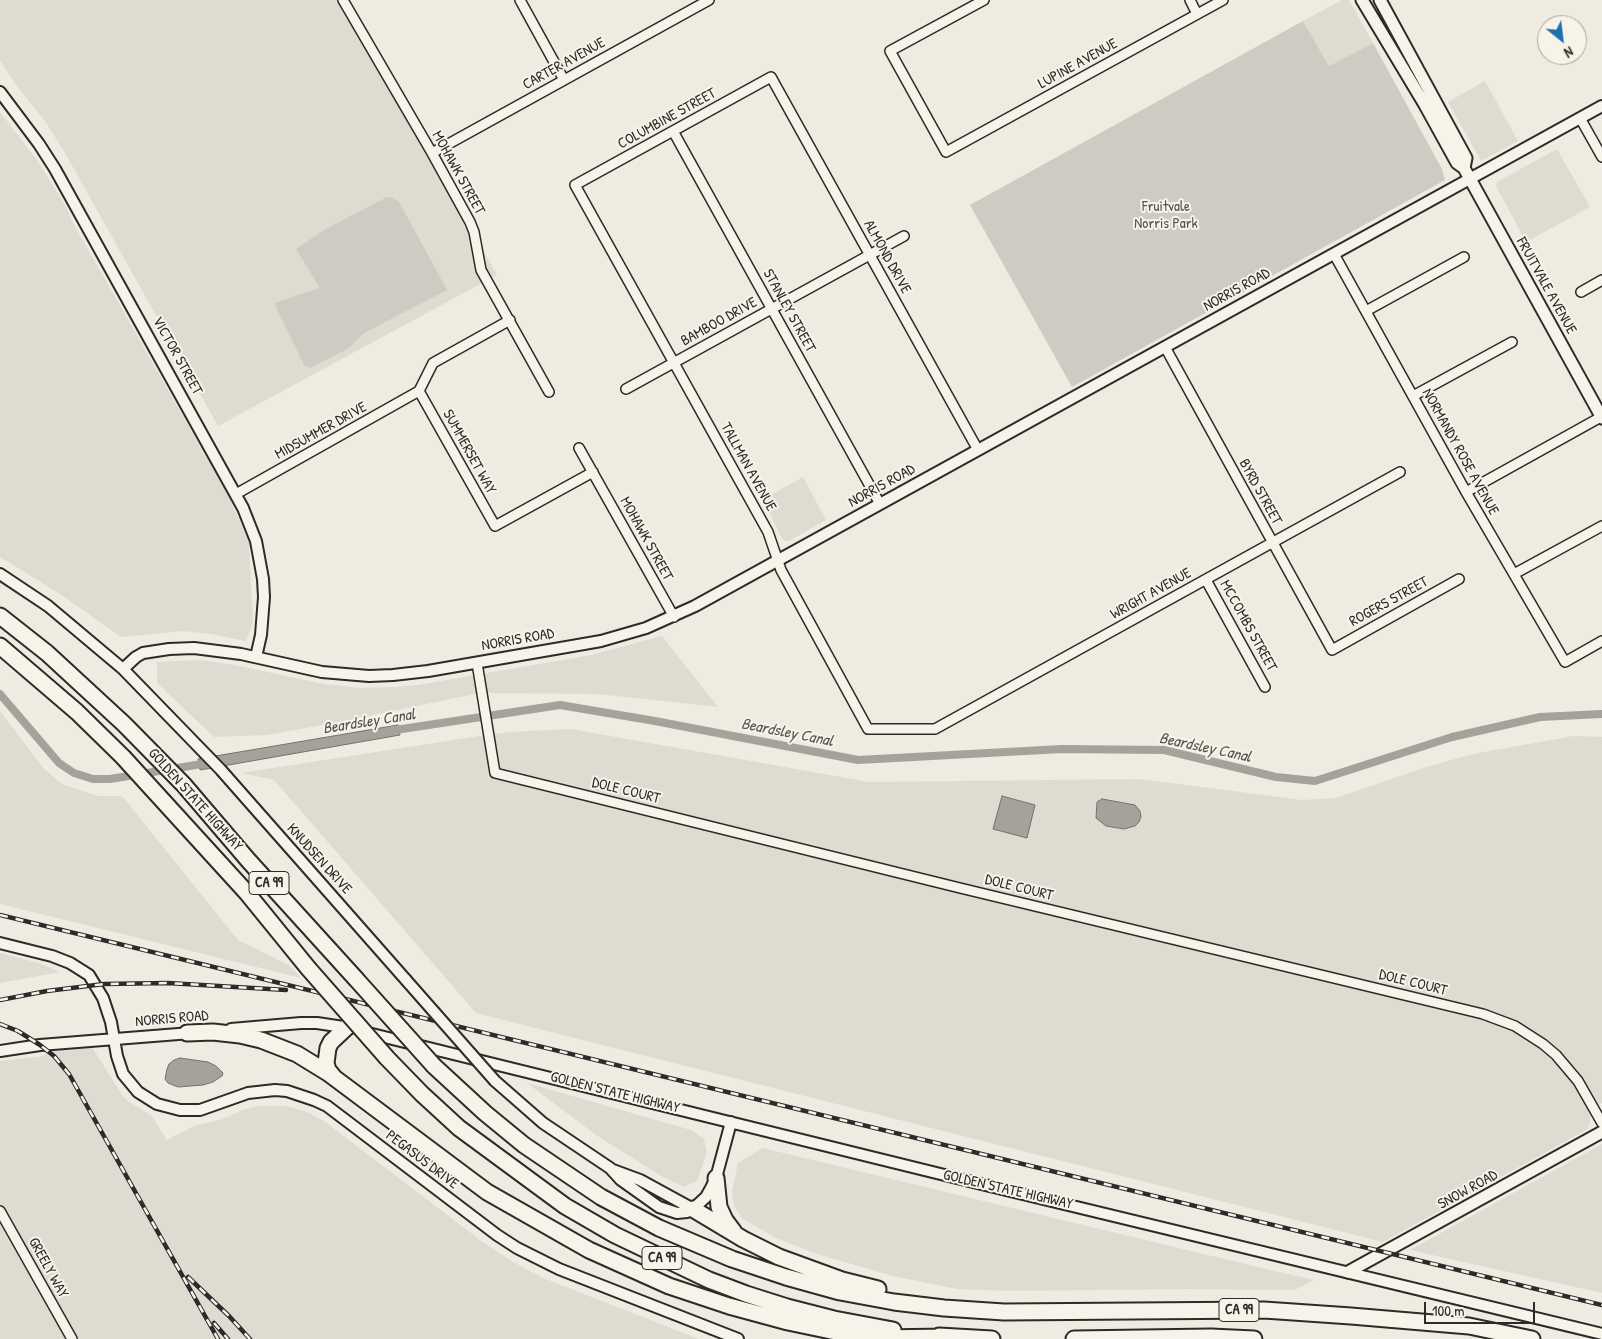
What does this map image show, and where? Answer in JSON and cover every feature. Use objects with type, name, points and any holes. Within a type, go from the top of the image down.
[{"type":"highway","name":"GOLDEN STATE HIGHWAY","points":[[0,616],[47,653],[152,752],[184,785],[248,860],[434,1066],[478,1108],[524,1145],[601,1197],[659,1228],[732,1259],[786,1277],[840,1292],[894,1302],[1004,1312],[1264,1310],[1469,1326],[1532,1339]]},
{"type":"highway","name":"GOLDEN STATE HIGHWAY","points":[[0,646],[77,712],[123,757],[247,894],[308,968],[387,1058],[422,1094],[459,1128],[565,1206],[615,1235],[709,1280],[787,1307],[878,1328],[948,1337],[992,1339]]},
{"type":"highway","points":[[336,1080],[328,1070],[326,1056],[331,1042],[347,1027]]},
{"type":"highway","points":[[187,1033],[222,1033],[261,1040],[297,1054],[336,1080],[487,1192],[589,1250],[669,1286],[788,1322],[831,1331],[876,1338],[948,1337]]},
{"type":"highway","points":[[716,1178],[719,1207],[725,1220],[736,1235]]},
{"type":"highway","points":[[693,1210],[779,1257],[842,1280],[944,1308]]},
{"type":"highway","name":"CA 99","points":[[1074,1339],[1211,1337],[1254,1339]]},
{"type":"main road","name":"FRUITVALE AVENUE","points":[[1362,0],[1457,163],[1464,168],[1602,417]]},
{"type":"main road","name":"FRUITVALE AVENUE","points":[[1382,3],[1466,158],[1464,168]]},
{"type":"main road","points":[[1370,14],[1382,3]]},
{"type":"main road","name":"SNOW ROAD","points":[[1348,1272],[1602,1132]]},
{"type":"street","name":"MOHAWK STREET","points":[[342,0],[432,153],[470,222],[474,232],[481,270],[549,392]]},
{"type":"street","points":[[520,0],[564,80]]},
{"type":"street","name":"CARTER AVENUE","points":[[432,153],[710,0]]},
{"type":"street","name":"LUPINE AVENUE","points":[[984,0],[890,51],[946,152],[1222,0]]},
{"type":"street","points":[[1190,0],[1197,14]]},
{"type":"street","name":"COLUMBINE STREET","points":[[575,185],[771,77]]},
{"type":"street","name":"ALMOND DRIVE","points":[[771,77],[978,450]]},
{"type":"street","name":"VICTOR STREET","points":[[0,92],[39,144],[55,169],[236,494],[250,524],[256,541],[264,596],[261,635],[256,657]]},
{"type":"street","name":"NORRIS ROAD","points":[[123,669],[142,653],[169,649],[218,650],[322,672],[369,676],[416,673],[601,641],[646,628],[674,617],[1602,106]]},
{"type":"street","points":[[1580,118],[1602,157]]},
{"type":"street","name":"STANLEY STREET","points":[[673,131],[880,504]]},
{"type":"street","name":"TALLMAN AVENUE","points":[[575,185],[768,532],[776,561],[868,729],[911,729]]},
{"type":"street","name":"BAMBOO DRIVE","points":[[626,389],[904,236]]},
{"type":"street","name":"NORMANDY ROSE AVENUE","points":[[1334,254],[1466,492],[1565,662],[1602,641]]},
{"type":"street","points":[[1366,311],[1464,257]]},
{"type":"street","points":[[1581,292],[1602,280]]},
{"type":"street","points":[[419,391],[433,363],[510,320]]},
{"type":"street","points":[[1413,396],[1512,342]]},
{"type":"street","name":"BYRD STREET","points":[[1165,347],[1332,650]]},
{"type":"street","name":"MIDSUMMER DRIVE","points":[[236,494],[419,391]]},
{"type":"street","name":"SUMMERSET WAY","points":[[419,391],[495,526],[593,472]]},
{"type":"street","points":[[1466,492],[1602,417]]},
{"type":"street","name":"MOHAWK STREET","points":[[579,448],[674,617]]},
{"type":"street","name":"WRIGHT AVENUE","points":[[911,729],[935,729],[1400,472]]},
{"type":"street","points":[[1514,574],[1602,526]]},
{"type":"street","name":"KNUDSEN DRIVE","points":[[0,574],[48,606],[123,669],[221,770],[495,1081],[543,1123],[610,1168],[640,1180],[693,1210]]},
{"type":"street","name":"ROGERS STREET","points":[[1332,650],[1460,579]]},
{"type":"street","name":"MCCOMBS STREET","points":[[1206,580],[1265,687]]},
{"type":"street","name":"DOLE COURT","points":[[477,663],[495,772],[951,886],[1499,1019],[1529,1034],[1556,1055],[1578,1081],[1602,1123]]},
{"type":"street","name":"PEGASUS DRIVE","points":[[0,943],[52,956],[70,963],[88,975],[104,998],[111,1022],[117,1056],[126,1079],[138,1092],[157,1104],[180,1110],[200,1110],[248,1093],[275,1090],[294,1093],[314,1100],[327,1106],[516,1248],[559,1269],[738,1339]]},
{"type":"street","name":"NORRIS ROAD","points":[[0,1051],[40,1044],[300,1023],[347,1027]]},
{"type":"street","name":"GOLDEN STATE HIGHWAY","points":[[347,1027],[1602,1334]]},
{"type":"street","points":[[693,1210],[706,1196],[716,1178],[731,1122]]},
{"type":"street","name":"GREELY WAY","points":[[0,1211],[72,1339]]},
{"type":"shaded area","points":[[0,0],[342,0],[497,275],[218,426],[65,153],[45,121],[19,89],[0,61]]},
{"type":"shaded area","points":[[1342,0],[1349,0],[1373,43],[1329,66],[1303,21]]},
{"type":"shaded area","points":[[1485,81],[1518,141],[1481,161],[1448,102]]},
{"type":"shaded area","points":[[0,112],[37,160],[67,208],[72,221],[230,499],[249,543],[253,623],[246,641],[183,631],[121,637],[63,596],[0,557]]},
{"type":"shaded area","points":[[1557,149],[1590,207],[1526,242],[1496,186],[1497,182]]},
{"type":"shaded area","points":[[803,477],[826,520],[789,541],[785,541],[782,539],[763,499]]},
{"type":"shaded area","points":[[662,636],[718,707],[598,694],[480,693],[267,735],[214,737],[157,683],[157,662],[199,660],[230,664],[324,684],[359,688],[418,685],[591,655]]},
{"type":"shaded area","points":[[0,711],[44,769],[62,784],[98,796],[122,796],[238,940],[289,965],[301,978],[0,904]]},
{"type":"shaded area","points":[[398,725],[400,735],[200,770],[198,759]]},
{"type":"shaded area","points":[[571,729],[869,782],[1140,779],[1302,800],[1336,798],[1423,768],[1473,754],[1573,736],[1602,737],[1602,1103],[1588,1111],[1590,1125],[1586,1130],[1383,1242],[476,1013],[274,780],[241,773],[479,736],[510,732]]},
{"type":"shaded area","points":[[1002,796],[1035,805],[1027,838],[993,829]]},
{"type":"shaded area","points":[[1102,799],[1135,805],[1140,811],[1141,817],[1139,822],[1135,826],[1124,829],[1106,826],[1096,818],[1097,802]]},
{"type":"shaded area","points":[[0,953],[39,963],[60,972],[0,983]]},
{"type":"shaded area","points":[[92,1047],[122,1095],[129,1102],[151,1115],[167,1140],[197,1125],[220,1120],[257,1106],[287,1106],[307,1112],[324,1121],[484,1243],[513,1262],[543,1278],[699,1339],[0,1339],[0,1061],[45,1056],[44,1050]]},
{"type":"shaded area","points":[[180,1058],[208,1062],[216,1066],[223,1073],[222,1076],[213,1082],[203,1085],[178,1087],[168,1083],[165,1079],[169,1064]]},
{"type":"shaded area","points":[[527,1083],[691,1130],[704,1139],[707,1153],[697,1181],[684,1187],[661,1176],[596,1135]]},
{"type":"shaded area","points":[[1602,1144],[1602,1293],[1410,1250]]},
{"type":"shaded area","points":[[763,1148],[1314,1280],[1295,1290],[1012,1291],[957,1289],[893,1276],[817,1254],[778,1239],[742,1218],[734,1206],[732,1192],[738,1163]]},
{"type":"green space","name":"Fruitvale Norris Park","points":[[1303,21],[1329,66],[1373,43],[1442,169],[1445,180],[1072,387],[970,205]]},
{"type":"green space","points":[[387,197],[391,197],[399,202],[447,290],[364,333],[348,349],[310,368],[304,365],[274,303],[320,288],[296,249],[324,230]]},
{"type":"waterway","name":"Beardsley Canal","points":[[0,694],[59,763],[74,773],[93,779],[110,779],[208,763]]},
{"type":"waterway","name":"Beardsley Canal","points":[[389,731],[560,705],[655,721],[858,760],[1062,749],[1164,750],[1276,777],[1315,781],[1452,737],[1540,717],[1602,714]]},
{"type":"railway","points":[[0,915],[1602,1305]]},
{"type":"railway","points":[[0,1000],[47,991],[104,984],[168,983],[286,990]]},
{"type":"railway","points":[[0,1024],[18,1031],[40,1045],[54,1056],[69,1074],[218,1339]]},
{"type":"railway","points":[[188,1277],[250,1339]]},
{"type":"railway","points":[[214,1323],[228,1339]]}]
